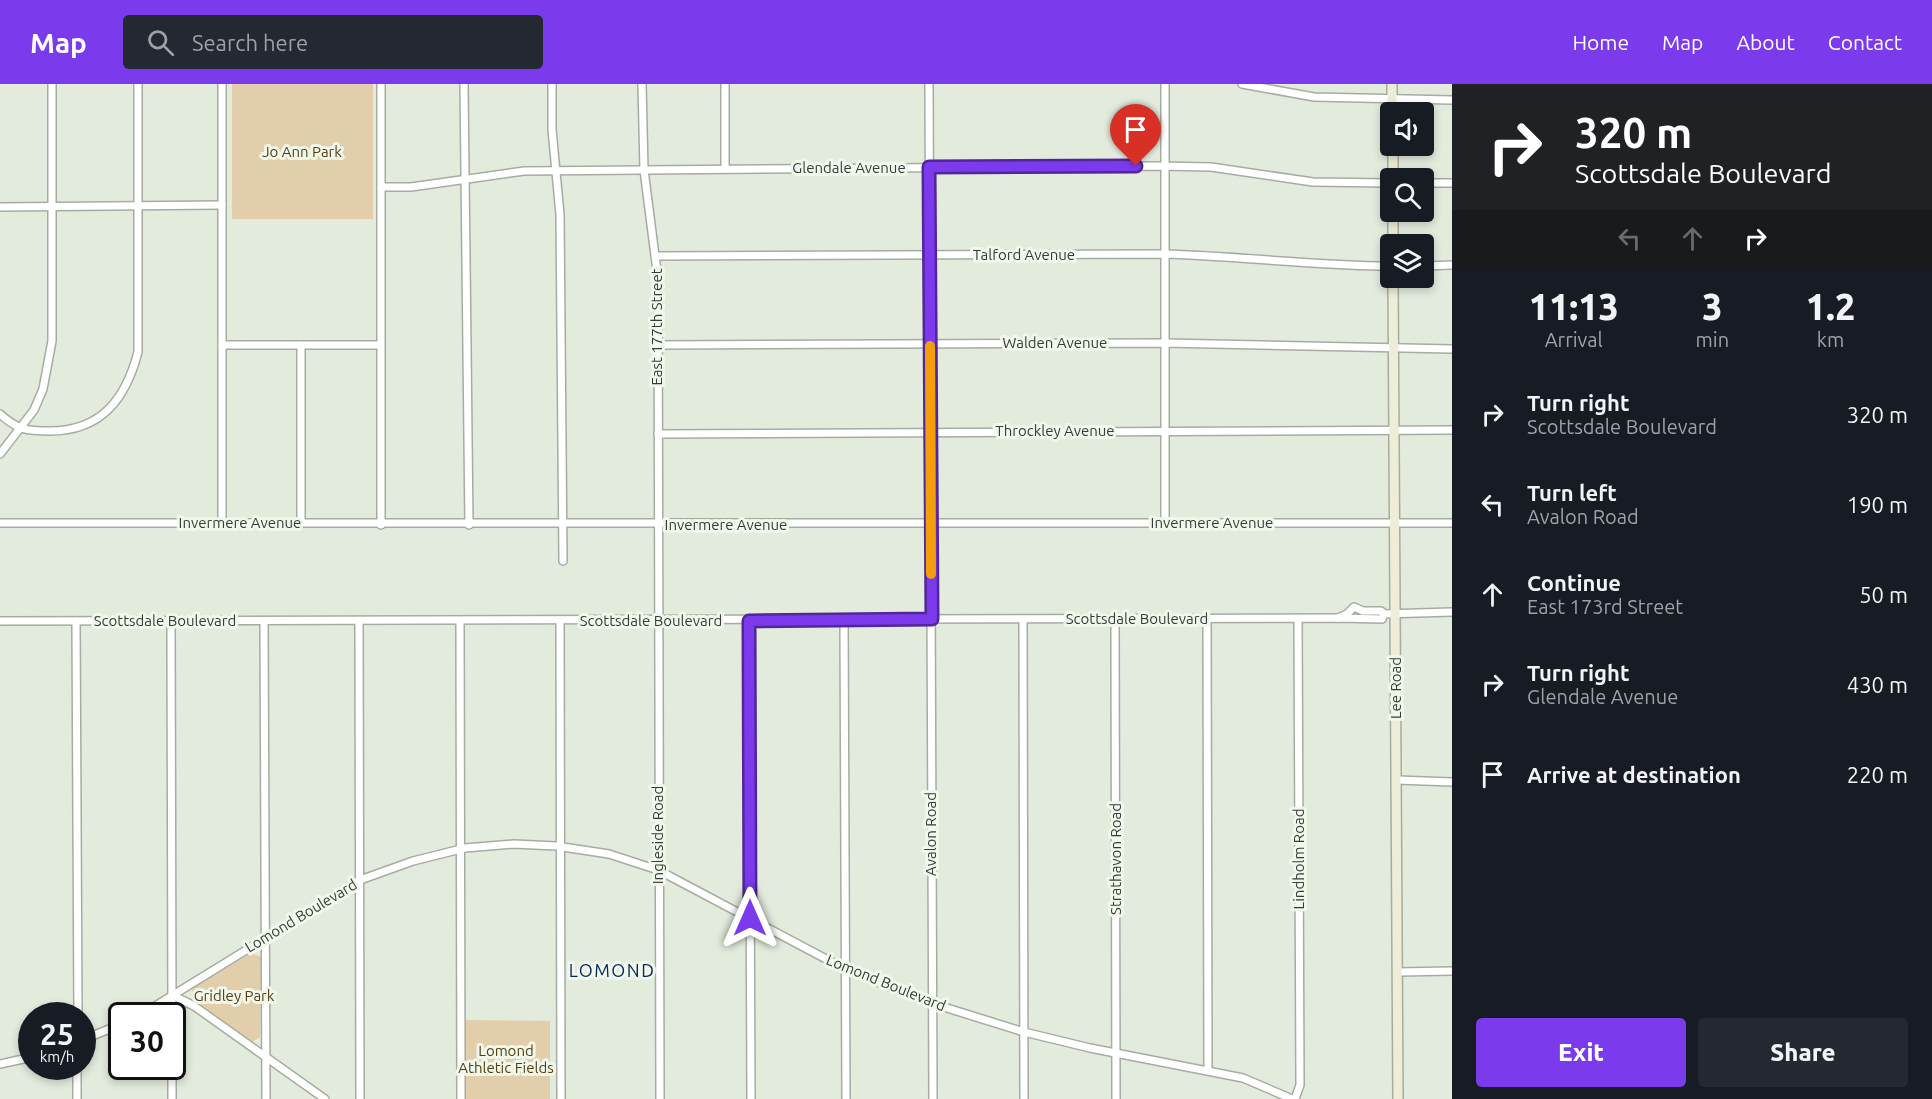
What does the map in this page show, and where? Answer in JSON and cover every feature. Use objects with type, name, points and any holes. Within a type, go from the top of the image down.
[{"type":"main road","points":[[1392,84],[1392,100]]},
{"type":"main road","name":"Lee Road","points":[[1393,288],[1398,1099]]},
{"type":"street","points":[[0,454],[34,410],[43,389],[50,358],[52,341],[52,84]]},
{"type":"street","points":[[0,414],[18,429],[61,431],[79,428],[111,408],[132,375],[138,352],[138,84]]},
{"type":"street","points":[[222,84],[222,523]]},
{"type":"street","points":[[381,84],[381,525]]},
{"type":"street","points":[[464,84],[469,525]]},
{"type":"street","points":[[552,84],[552,129],[557,170],[561,256],[563,561]]},
{"type":"street","name":"East 177th Street","points":[[642,84],[644,170],[657,256],[657,572]]},
{"type":"street","points":[[725,84],[725,168]]},
{"type":"street","name":"Avalon Road","points":[[929,84],[933,1099]]},
{"type":"street","points":[[1165,84],[1165,524]]},
{"type":"street","points":[[1242,84],[1314,97],[1452,100]]},
{"type":"street","name":"Glendale Avenue","points":[[381,187],[411,187],[465,177],[557,170],[1165,166],[1211,167],[1313,182],[1380,183]]},
{"type":"street","points":[[1434,183],[1452,183]]},
{"type":"street","points":[[0,207],[222,205]]},
{"type":"street","name":"Talford Avenue","points":[[657,256],[1165,254],[1241,257],[1333,266],[1380,266]]},
{"type":"street","points":[[1434,266],[1452,265]]},
{"type":"street","name":"Walden Avenue","points":[[658,345],[1165,343],[1452,349]]},
{"type":"street","points":[[222,345],[380,345]]},
{"type":"street","points":[[301,345],[301,522]]},
{"type":"street","name":"Throckley Avenue","points":[[657,434],[1452,430]]},
{"type":"street","name":"Invermere Avenue","points":[[0,523],[301,522],[381,525],[1452,523]]},
{"type":"street","name":"Ingleside Road","points":[[657,572],[660,1099]]},
{"type":"street","name":"Scottsdale Boulevard","points":[[1338,618],[1347,615],[1354,607],[1363,611],[1381,611],[1384,615]]},
{"type":"street","name":"Scottsdale Boulevard","points":[[0,621],[1382,619],[1384,615],[1452,612]]},
{"type":"street","name":"Strathavon Road","points":[[1115,619],[1116,1099]]},
{"type":"street","points":[[1207,619],[1208,1070]]},
{"type":"street","name":"Lindholm Road","points":[[1294,1099],[1300,1085],[1298,619]]},
{"type":"street","points":[[844,620],[846,1099]]},
{"type":"street","points":[[1023,620],[1024,1099]]},
{"type":"street","points":[[76,621],[78,1002]]},
{"type":"street","points":[[171,621],[172,1002]]},
{"type":"street","points":[[560,621],[561,1099]]},
{"type":"street","points":[[749,621],[751,1099]]},
{"type":"street","points":[[264,622],[266,1099]]},
{"type":"street","points":[[359,622],[360,1099]]},
{"type":"street","points":[[460,622],[461,1099]]},
{"type":"street","points":[[1397,780],[1452,782]]},
{"type":"street","name":"Lomond Boulevard","points":[[160,1002],[360,880],[413,861],[461,850],[514,844],[562,847],[609,854],[658,870],[845,969],[931,1003],[1024,1032],[1116,1054],[1243,1078],[1294,1099]]},
{"type":"street","points":[[1398,972],[1452,971]]},
{"type":"street","points":[[172,994],[194,1006],[326,1099]]},
{"type":"street","points":[[0,1064],[18,1060]]},
{"type":"street","points":[[77,1080],[77,1099]]},
{"type":"street","points":[[172,1080],[172,1099]]},
{"type":"green space","name":"Jo Ann Park","points":[[232,84],[373,84],[373,219],[232,219]]},
{"type":"green space","name":"Gridley Park","points":[[251,953],[261,957],[260,1037],[252,1042],[193,999],[192,989]]},
{"type":"green space","name":"Lomond Athletic Fields","points":[[461,1020],[550,1021],[550,1099],[464,1099]]},
{"type":"slow traffic","points":[[930,346],[931,574]]},
{"type":"district","name":"LOMOND","points":[[612,971]]},
{"type":"route","points":[[750,918],[749,621],[932,619],[929,167],[1136,166]]}]
